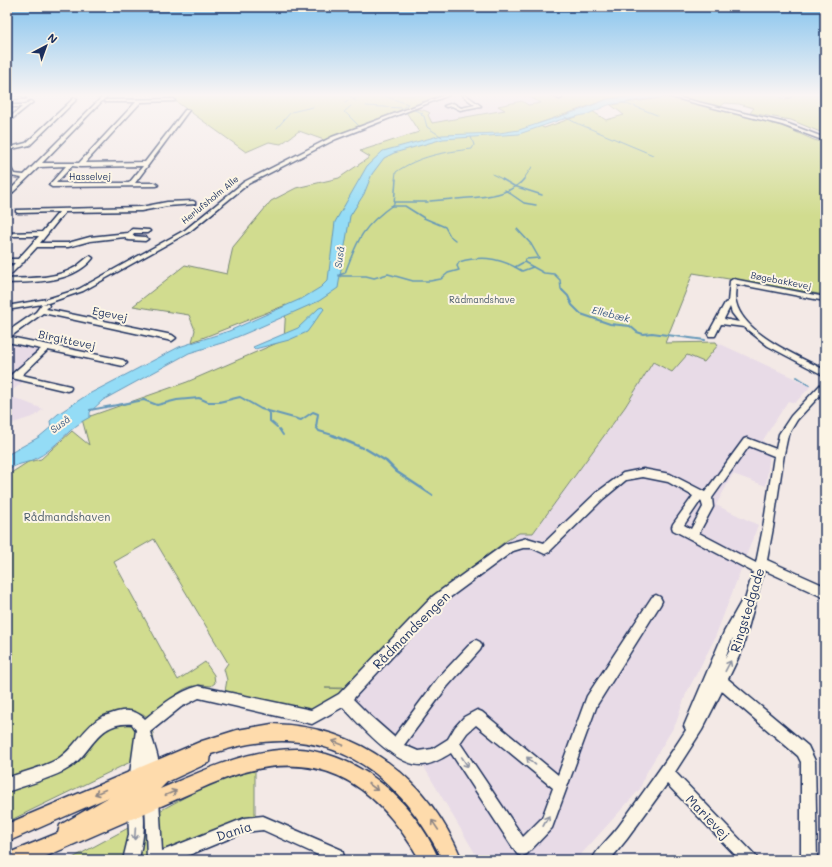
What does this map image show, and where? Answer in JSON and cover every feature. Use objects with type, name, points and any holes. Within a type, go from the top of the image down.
[{"type":"main road","points":[[19,859],[142,786],[239,739],[271,732],[291,733],[328,739],[362,752],[390,772],[416,799],[438,830],[453,860]]},
{"type":"main road","points":[[142,786],[152,800],[224,770],[257,760],[300,757],[330,763],[359,776],[384,795],[403,816],[430,860]]},
{"type":"main road","points":[[7,833],[142,786]]},
{"type":"street","points":[[7,149],[28,144],[37,135]]},
{"type":"street","points":[[7,196],[66,135]]},
{"type":"street","points":[[80,165],[107,135]]},
{"type":"street","points":[[131,185],[168,135]]},
{"type":"street","name":"Herlufsholm Alle","points":[[7,308],[48,301],[76,292],[94,284],[187,231],[246,183],[341,135]]},
{"type":"street","points":[[813,135],[825,140]]},
{"type":"street","points":[[38,165],[147,164]]},
{"type":"street","name":"Hasselvej","points":[[70,165],[52,185],[155,185]]},
{"type":"street","points":[[7,166],[12,175],[26,177]]},
{"type":"street","points":[[18,211],[142,209],[172,203],[192,205]]},
{"type":"street","points":[[7,275],[22,261],[64,210]]},
{"type":"street","points":[[35,245],[68,245],[90,239],[129,235],[132,231],[147,231]]},
{"type":"street","points":[[11,234],[44,234]]},
{"type":"street","points":[[129,235],[128,238],[144,239]]},
{"type":"street","points":[[7,281],[56,277],[85,266],[90,258]]},
{"type":"street","points":[[7,261],[22,261]]},
{"type":"street","name":"Bøgebakkevej","points":[[732,303],[733,281],[825,299]]},
{"type":"street","points":[[7,336],[43,311],[48,301]]},
{"type":"street","points":[[712,334],[728,305],[732,303],[734,310],[745,325],[767,342],[825,372]]},
{"type":"street","name":"Egevej","points":[[43,311],[172,338]]},
{"type":"street","points":[[719,321],[745,325]]},
{"type":"street","name":"Birgittevej","points":[[7,339],[123,363]]},
{"type":"street","points":[[47,347],[15,376],[67,388]]},
{"type":"street","name":"Ringstedgade","points":[[600,860],[622,834],[666,773],[697,725],[739,643],[760,567],[768,528],[779,454],[784,434],[794,418],[825,386]]},
{"type":"street","points":[[779,454],[747,442],[677,527],[732,556],[825,592]]},
{"type":"street","name":"Rådmandsengen","points":[[143,729],[182,698],[199,692],[312,716],[344,699],[437,600],[502,551],[514,544],[527,542],[538,544],[544,549],[623,477],[643,473],[670,478],[703,496]]},
{"type":"street","points":[[693,535],[708,507],[703,496]]},
{"type":"street","points":[[682,747],[728,636],[752,595]]},
{"type":"street","points":[[453,744],[522,850],[547,823],[592,701],[656,601]]},
{"type":"street","points":[[395,747],[436,688],[453,668],[476,646]]},
{"type":"street","points":[[720,681],[803,751],[806,756],[808,761],[809,860]]},
{"type":"street","points":[[344,699],[364,720],[395,747],[410,757],[422,759],[433,756],[453,744],[460,729],[470,719],[477,717],[560,786]]},
{"type":"street","points":[[7,785],[61,765],[75,753],[96,729],[105,722],[115,718],[132,717],[140,722],[143,729],[142,786],[136,835],[131,860]]},
{"type":"street","name":"Marievej","points":[[666,773],[750,860]]},
{"type":"street","points":[[152,800],[155,860]]},
{"type":"street","name":"Dania","points":[[167,859],[245,825],[263,823],[337,855],[337,860]]},
{"type":"shaded area","points":[[7,341],[44,348],[10,378],[24,381],[7,395]]},
{"type":"shaded area","points":[[716,342],[811,386],[795,403],[788,401],[763,440],[770,453],[766,486],[733,474],[716,505],[758,525],[714,640],[686,694],[676,723],[645,775],[640,789],[576,860],[479,860],[424,767],[405,760],[347,713],[346,688],[432,597],[506,541],[519,533],[533,533],[625,407],[665,343]]},
{"type":"shaded area","points":[[7,395],[43,409],[35,416],[7,425]]},
{"type":"green space","points":[[223,135],[293,135],[281,144],[269,142],[246,152]]},
{"type":"green space","points":[[311,135],[336,135],[324,140]]},
{"type":"green space","name":"Rådmandshave","points":[[408,135],[804,135],[825,143],[825,295],[693,273],[665,343],[716,342],[718,345],[704,362],[687,355],[672,372],[653,362],[625,407],[533,533],[519,533],[506,541],[432,597],[346,688],[325,688],[345,689],[321,709],[300,711],[225,691],[227,680],[224,669],[228,663],[154,539],[114,562],[178,680],[205,662],[214,675],[215,683],[211,686],[199,685],[189,687],[175,696],[156,713],[147,717],[142,713],[152,726],[155,750],[7,822],[7,478],[11,473],[28,462],[41,459],[72,431],[89,445],[82,419],[187,382],[284,340],[286,305],[192,342],[195,330],[189,315],[133,306],[185,265],[227,274],[233,247],[271,201],[296,188],[339,178],[370,157],[360,151]]},
{"type":"green space","points":[[255,766],[255,822],[189,849],[182,860],[69,860],[213,782]]},
{"type":"water","name":"Suså","points":[[440,135],[497,135],[443,139],[394,153],[384,158],[372,174],[364,194],[350,216],[338,288],[319,301],[249,332],[225,342],[189,353],[103,400],[90,412],[90,417],[82,421],[50,450],[35,459],[14,466],[7,471],[7,455],[39,437],[51,427],[50,421],[58,414],[87,395],[179,347],[229,331],[303,298],[321,287],[328,280],[335,222],[367,166],[383,151]]},
{"type":"water","points":[[322,307],[324,309],[307,332],[289,340],[255,349],[253,347],[298,328],[319,308]]},
{"type":"waterway","points":[[606,135],[653,155]]},
{"type":"waterway","points":[[395,180],[396,172],[423,158],[442,153],[472,149],[474,145],[471,137]]},
{"type":"waterway","points":[[523,180],[532,167]]},
{"type":"waterway","points":[[492,174],[502,179]]},
{"type":"waterway","points":[[394,202],[396,179]]},
{"type":"waterway","points":[[502,179],[515,186]]},
{"type":"waterway","points":[[515,186],[523,180]]},
{"type":"waterway","points":[[506,191],[515,186]]},
{"type":"waterway","points":[[515,186],[542,195]]},
{"type":"waterway","points":[[456,199],[483,197],[506,191]]},
{"type":"waterway","points":[[506,191],[524,203],[536,205]]},
{"type":"waterway","points":[[430,201],[453,199]]},
{"type":"waterway","points":[[392,206],[394,202]]},
{"type":"waterway","points":[[394,202],[428,202]]},
{"type":"waterway","points":[[339,275],[345,273],[358,242],[368,226],[392,206]]},
{"type":"waterway","points":[[392,206],[405,206],[424,218],[445,227],[450,236],[455,240]]},
{"type":"waterway","points":[[517,229],[531,244],[539,258],[526,259],[524,262]]},
{"type":"waterway","name":"Ellebæk","points":[[339,276],[366,276],[374,278],[388,274],[413,281],[430,281],[441,279],[448,273],[459,270],[457,266],[459,262],[480,258],[494,259],[515,267]]},
{"type":"waterway","name":"Ellebæk","points":[[515,267],[524,262]]},
{"type":"waterway","name":"Ellebæk","points":[[524,262],[544,273],[554,274],[560,280],[561,289],[568,296],[572,305],[581,314],[610,324],[630,326],[637,332],[643,334],[652,333],[705,340]]},
{"type":"waterway","points":[[515,267],[522,271],[533,267]]},
{"type":"waterway","name":"Ellebæk","points":[[797,377],[809,385]]},
{"type":"waterway","points":[[90,410],[144,400],[157,405],[177,400],[199,398],[208,402],[219,402],[240,397],[261,409],[301,420],[313,412],[318,414],[316,427],[319,431],[336,436]]},
{"type":"waterway","points":[[267,411],[270,414],[270,421],[277,427]]},
{"type":"waterway","points":[[279,429],[283,435]]},
{"type":"waterway","points":[[332,435],[363,448]]},
{"type":"waterway","points":[[366,449],[386,461],[397,472],[432,495]]},
{"type":"park label","name":"Rådmandshaven","points":[[67,517]]}]
